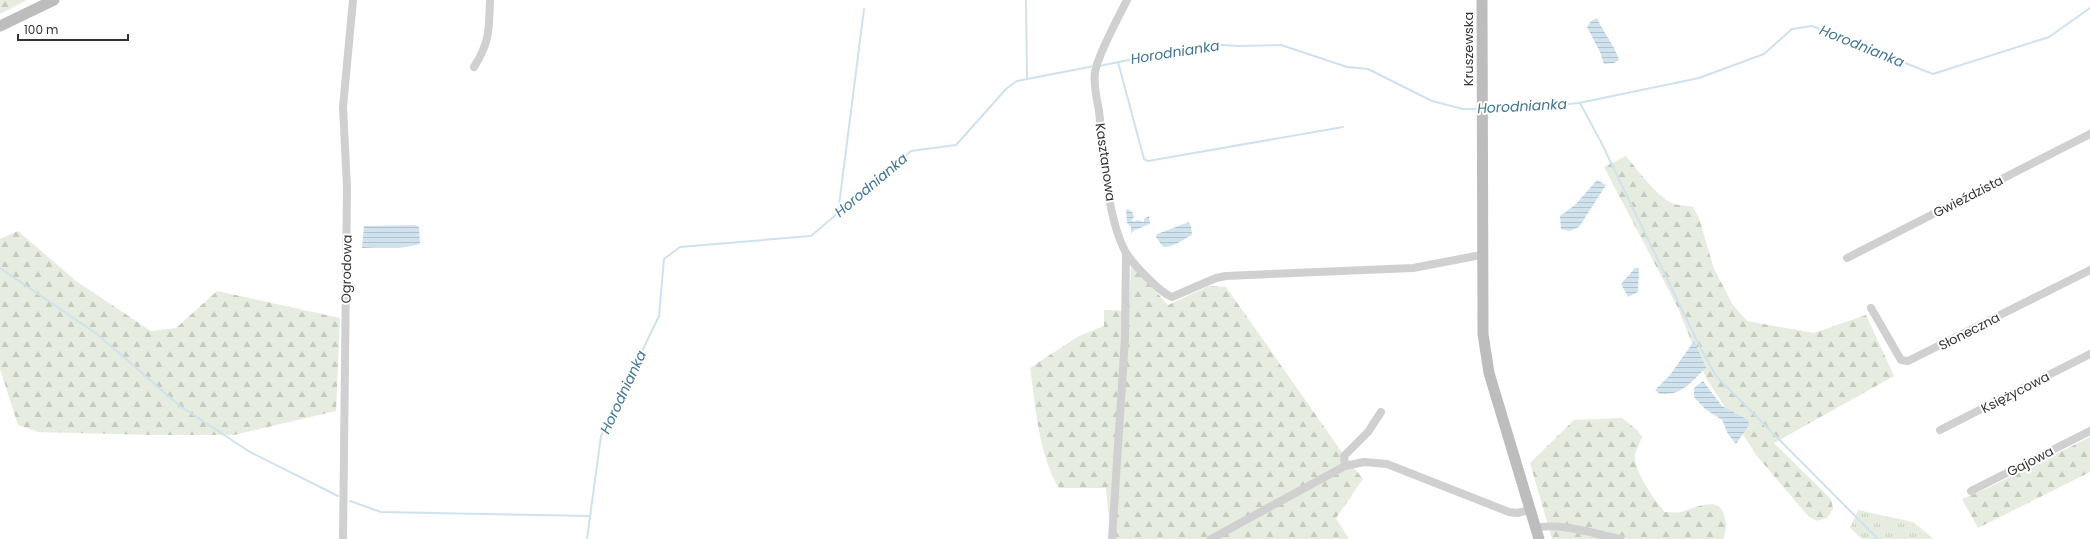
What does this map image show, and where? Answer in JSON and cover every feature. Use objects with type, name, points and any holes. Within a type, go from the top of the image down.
[{"type":"street","points":[[0,26],[54,0]]},
{"type":"street","name":"Ogrodowa","points":[[343,539],[347,188],[343,107],[353,0]]},
{"type":"street","points":[[474,67],[483,53],[489,35],[490,0]]},
{"type":"street","name":"Kasztanowa","points":[[1126,252],[1119,237],[1110,201],[1096,71],[1127,0]]},
{"type":"street","name":"Kruszewska","points":[[1482,0],[1483,334],[1489,373],[1539,539]]},
{"type":"street","name":"Gwieździsta","points":[[1847,258],[2090,134]]},
{"type":"street","points":[[1126,252],[1158,288],[1172,297],[1216,278],[1226,276],[1413,268],[1482,255]]},
{"type":"street","points":[[1112,539],[1125,345],[1126,252]]},
{"type":"street","name":"Słoneczna","points":[[1871,308],[1901,360],[1908,361],[2090,270]]},
{"type":"street","name":"Księżycowa","points":[[1940,430],[2090,354]]},
{"type":"street","points":[[1346,466],[1344,456],[1368,432],[1381,412]]},
{"type":"street","name":"Gajowa","points":[[1971,491],[2090,431]]},
{"type":"street","points":[[1211,539],[1346,466],[1364,462],[1387,464],[1509,512],[1517,513],[1530,510]]},
{"type":"street","points":[[1535,528],[1544,525],[1560,527],[1620,539]]},
{"type":"green space","points":[[0,0],[27,0],[0,14]]},
{"type":"green space","points":[[1626,156],[1648,182],[1666,200],[1674,204],[1693,207],[1699,218],[1714,269],[1733,305],[1747,321],[1814,333],[1866,315],[1894,376],[1774,443],[1831,499],[1833,509],[1827,518],[1817,521],[1809,517],[1757,456],[1706,378],[1678,308],[1604,167]]},
{"type":"green space","points":[[18,231],[76,281],[151,331],[176,328],[217,291],[340,318],[336,411],[234,435],[153,435],[39,432],[18,425],[0,369],[0,239]]},
{"type":"green space","points":[[1131,264],[1168,305],[1209,286],[1226,287],[1348,461],[1363,479],[1336,518],[1349,539],[1111,539],[1106,488],[1059,488],[1046,460],[1042,445],[1030,368],[1079,336],[1104,326],[1104,310],[1129,311]]},
{"type":"green space","points":[[1622,418],[1637,430],[1642,437],[1635,455],[1637,469],[1651,493],[1665,512],[1681,512],[1706,504],[1717,506],[1721,509],[1726,522],[1726,530],[1723,539],[1552,539],[1530,463],[1574,420]]},
{"type":"green space","points":[[2090,437],[2090,472],[1978,528],[1962,499],[1986,489]]},
{"type":"green space","points":[[1858,510],[1913,522],[1934,539],[1862,539],[1850,528]]},
{"type":"water","points":[[1597,18],[1617,54],[1619,60],[1614,63],[1604,64],[1600,52],[1587,27],[1591,21]]},
{"type":"water","points":[[1597,180],[1606,185],[1579,227],[1570,231],[1561,229],[1560,216],[1575,205]]},
{"type":"water","points":[[1128,209],[1133,213],[1134,217],[1131,220],[1134,222],[1137,220],[1144,222],[1144,219],[1149,216],[1150,224],[1131,233],[1131,227],[1127,223],[1126,210]]},
{"type":"water","points":[[1189,222],[1192,235],[1174,245],[1163,247],[1156,237],[1157,234]]},
{"type":"water","points":[[415,225],[419,227],[420,244],[399,247],[362,248],[364,226]]},
{"type":"water","points":[[1635,268],[1639,268],[1638,292],[1628,297],[1621,284]]},
{"type":"water","points":[[1694,341],[1706,368],[1681,390],[1668,394],[1660,394],[1655,390],[1670,375]]},
{"type":"water","points":[[1703,381],[1722,406],[1748,420],[1749,425],[1736,444],[1728,434],[1722,420],[1705,409],[1694,397],[1694,388]]},
{"type":"waterway","points":[[1026,0],[1027,79]]},
{"type":"waterway","name":"Horodnianka","points":[[1486,109],[1506,110],[1579,103],[1699,78],[1764,54],[1792,29],[1812,26],[1933,74],[2049,37],[2090,8]]},
{"type":"waterway","points":[[838,213],[864,9]]},
{"type":"waterway","name":"Horodnianka","points":[[1099,66],[1208,44],[1238,46],[1281,45],[1347,67],[1368,69],[1432,101],[1463,109],[1478,109]]},
{"type":"waterway","points":[[1118,62],[1144,159],[1148,161],[1343,127]]},
{"type":"waterway","name":"Horodnianka","points":[[587,539],[601,436],[659,316],[664,259],[680,247],[811,236],[911,151],[956,145],[1007,88],[1017,81],[1094,66]]},
{"type":"waterway","points":[[1580,103],[1601,142],[1701,349],[1716,376],[1878,539]]},
{"type":"waterway","points":[[0,268],[97,334],[180,406],[250,452],[338,496]]},
{"type":"waterway","points":[[350,501],[381,512],[590,516]]}]
